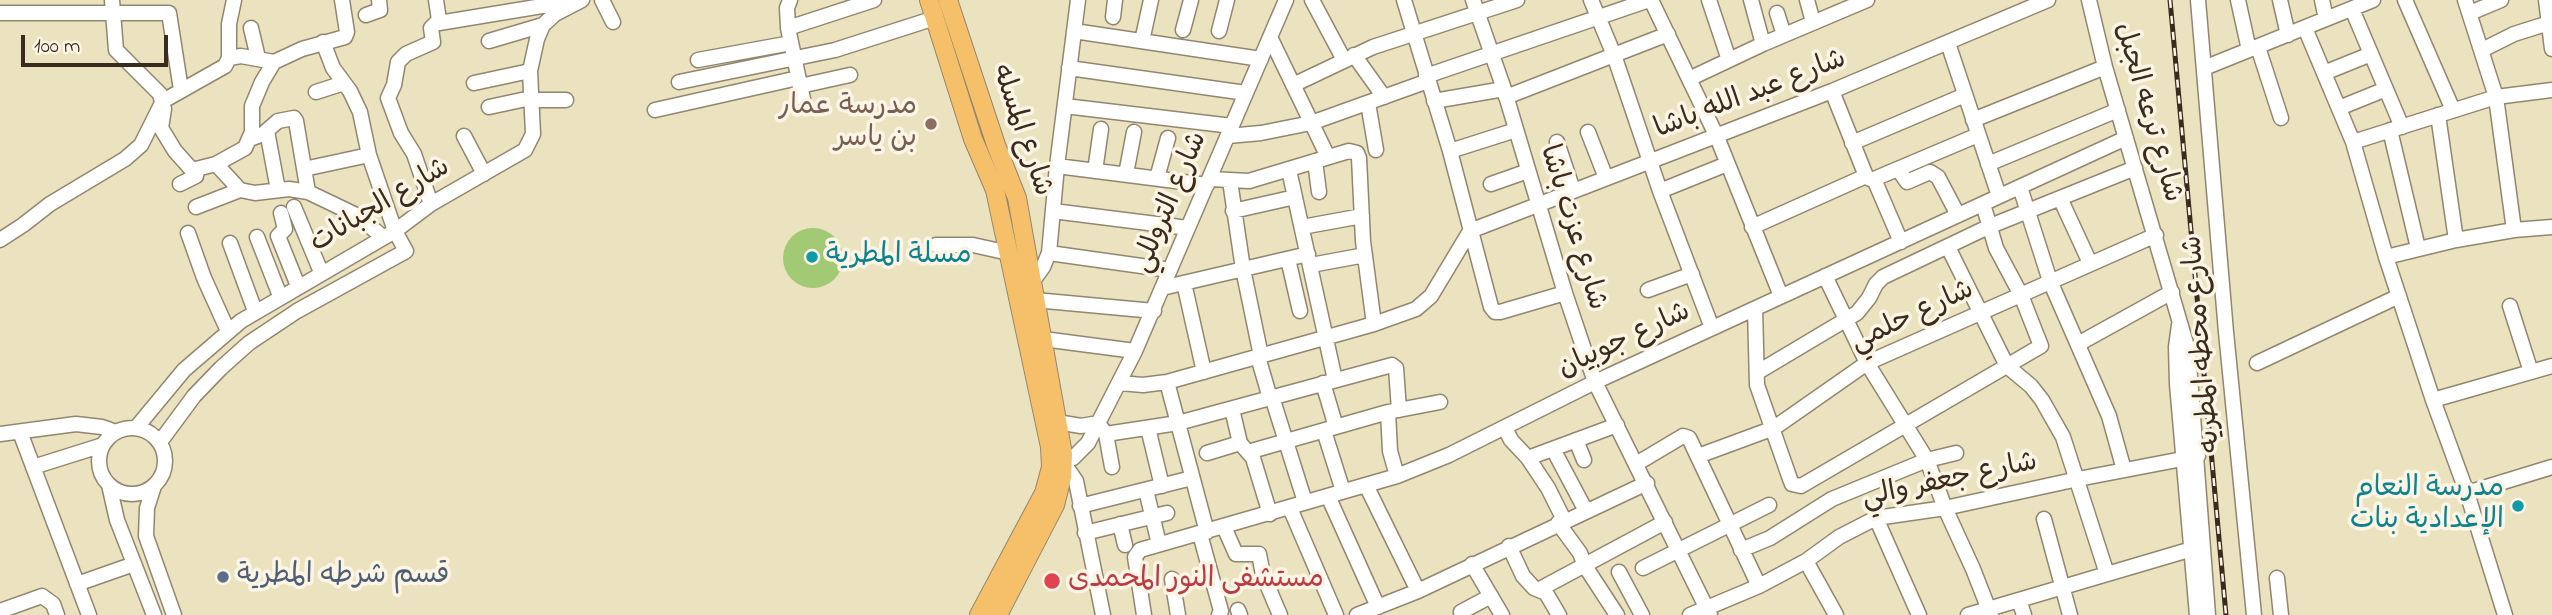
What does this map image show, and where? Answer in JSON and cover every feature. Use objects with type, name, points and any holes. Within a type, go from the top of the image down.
[{"type":"main road","name":"شارع المسله","points":[[929,0],[973,139],[995,190],[1051,447],[1051,467],[1044,494],[979,615]]},
{"type":"main road","name":"شارع المسله","points":[[948,0],[996,145],[1017,198],[1063,462],[1061,487],[1055,505],[998,615]]},
{"type":"street","points":[[0,240],[50,204],[133,152],[149,132],[163,100],[225,66],[229,58],[229,24],[234,0]]},
{"type":"street","points":[[112,7],[116,50],[160,94],[163,100],[161,128],[164,136],[187,165],[192,170],[197,170],[216,164],[245,148],[253,132],[252,106],[274,62],[302,49],[346,35],[342,0]]},
{"type":"street","points":[[366,15],[380,10],[379,0]]},
{"type":"street","points":[[436,0],[439,23]]},
{"type":"street","points":[[431,204],[414,154],[401,133],[388,98],[394,85],[398,62],[406,54],[430,45],[433,39],[431,28],[439,23],[582,0]]},
{"type":"street","points":[[602,0],[612,22]]},
{"type":"street","points":[[790,0],[787,8],[788,28],[800,88]]},
{"type":"street","points":[[788,28],[874,0]]},
{"type":"street","points":[[1078,0],[1049,253],[1034,291],[1154,311]]},
{"type":"street","points":[[1113,17],[1115,0]]},
{"type":"street","points":[[1142,41],[1150,0]]},
{"type":"street","points":[[1183,30],[1191,0]]},
{"type":"street","points":[[1219,32],[1227,0]]},
{"type":"street","name":"شارع التروللي","points":[[1063,462],[1082,451],[1102,428],[1286,0]]},
{"type":"street","points":[[1312,0],[1349,58],[1384,97]]},
{"type":"street","points":[[1404,0],[1450,151],[1490,307],[1495,312],[1565,293]]},
{"type":"street","points":[[1293,85],[1349,58],[1475,7],[1517,0]]},
{"type":"street","points":[[1591,0],[1614,55],[1660,191],[1712,328]]},
{"type":"street","points":[[1065,106],[1230,131],[1278,130],[1311,123],[1492,54],[1650,0],[1717,136],[1781,296]]},
{"type":"street","points":[[1709,0],[1729,60]]},
{"type":"street","points":[[1751,0],[1763,44]]},
{"type":"street","points":[[1807,0],[1813,22]]},
{"type":"street","points":[[1690,78],[1867,0]]},
{"type":"street","name":"شارع عبد الله باشا","points":[[1469,231],[1832,91],[2048,0]]},
{"type":"street","name":"شارع ترعه الجبل","points":[[2089,0],[2105,66],[2188,350],[2192,549],[2197,615]]},
{"type":"street","name":"شارع محطه المطريه","points":[[2198,0],[2226,332],[2254,615]]},
{"type":"street","points":[[2238,0],[2253,49],[2281,118]]},
{"type":"street","points":[[2280,0],[2288,34]]},
{"type":"street","points":[[2322,0],[2326,19]]},
{"type":"street","points":[[2204,68],[2372,0]]},
{"type":"street","points":[[2405,0],[2453,110]]},
{"type":"street","points":[[2501,0],[2467,6],[2496,97],[2514,230]]},
{"type":"street","points":[[2546,0],[2552,49]]},
{"type":"street","points":[[489,41],[542,26],[566,3]]},
{"type":"street","points":[[0,13],[112,7],[169,13],[181,90]]},
{"type":"street","name":"شارع عزت باشا","points":[[1475,7],[1505,93],[1565,293],[1595,382],[1708,611]]},
{"type":"street","points":[[2352,9],[2386,89],[2396,128],[2418,248]]},
{"type":"street","points":[[1777,13],[1784,35]]},
{"type":"street","points":[[679,82],[835,50],[935,18]]},
{"type":"street","points":[[2482,50],[2514,34],[2549,23]]},
{"type":"street","name":"شارع الجبانات","points":[[136,428],[184,369],[255,311],[389,234],[431,204],[525,150],[533,134],[530,71],[542,26]]},
{"type":"street","points":[[2305,27],[2353,142],[2386,257],[2467,493],[2505,615]]},
{"type":"street","points":[[251,28],[258,58]]},
{"type":"street","points":[[1074,31],[1261,59]]},
{"type":"street","points":[[1434,101],[1505,93],[1668,34]]},
{"type":"street","points":[[1270,37],[1311,123],[1321,159],[1319,192]]},
{"type":"street","points":[[323,42],[333,68],[360,112],[389,234]]},
{"type":"street","points":[[698,60],[791,43]]},
{"type":"street","points":[[1948,43],[1999,196]]},
{"type":"street","points":[[2325,73],[2371,54]]},
{"type":"street","points":[[229,58],[241,56],[274,62]]},
{"type":"street","points":[[1973,120],[2105,66]]},
{"type":"street","points":[[1069,68],[1246,93]]},
{"type":"street","points":[[474,83],[530,71]]},
{"type":"street","points":[[655,110],[800,88],[850,75]]},
{"type":"street","points":[[316,92],[344,83]]},
{"type":"street","points":[[2339,108],[2386,89]]},
{"type":"street","points":[[2353,142],[2496,97],[2552,90]]},
{"type":"street","points":[[1832,91],[1852,143],[1901,242]]},
{"type":"street","points":[[1852,143],[1965,95]]},
{"type":"street","points":[[489,107],[532,99],[566,100]]},
{"type":"street","points":[[1368,103],[1376,150]]},
{"type":"street","points":[[1988,164],[2118,110]]},
{"type":"street","points":[[2438,115],[2456,240]]},
{"type":"street","points":[[250,139],[267,131],[278,121],[294,118],[308,192]]},
{"type":"street","points":[[1095,171],[1101,129]]},
{"type":"street","points":[[1450,151],[1516,130]]},
{"type":"street","points":[[267,131],[278,190]]},
{"type":"street","points":[[1126,174],[1134,132]]},
{"type":"street","points":[[1588,132],[1606,178]]},
{"type":"street","points":[[1752,228],[1978,135]]},
{"type":"street","points":[[464,136],[484,174]]},
{"type":"street","points":[[1157,178],[1168,138]]},
{"type":"street","name":"شارع جوبيان","points":[[1144,615],[1135,557],[1140,550],[1397,476],[1449,455],[1595,382],[2126,138]]},
{"type":"street","points":[[1557,142],[1573,190]]},
{"type":"street","points":[[1057,166],[1157,178],[1209,182],[1249,181],[1349,151],[1357,153],[1365,255],[1374,324]]},
{"type":"street","points":[[304,169],[369,155]]},
{"type":"street","points":[[216,164],[240,190]]},
{"type":"street","points":[[1660,191],[1727,164]]},
{"type":"street","points":[[1758,372],[1848,320],[1864,305],[1875,284],[1882,277],[1989,227],[2135,168]]},
{"type":"street","points":[[1898,169],[1907,182],[1930,172],[1938,176],[1958,215]]},
{"type":"street","points":[[180,184],[196,176],[197,170]]},
{"type":"street","points":[[1289,170],[1327,337],[1330,429],[1343,491]]},
{"type":"street","points":[[1490,184],[1528,172]]},
{"type":"street","points":[[1230,181],[1259,356],[1305,502]]},
{"type":"street","points":[[2020,187],[2050,281],[2109,416],[2124,470]]},
{"type":"street","points":[[196,207],[240,190],[255,193],[299,189],[356,215],[389,234]]},
{"type":"street","points":[[1233,211],[1295,197]]},
{"type":"street","points":[[2060,198],[2090,263]]},
{"type":"street","points":[[1755,309],[1757,385],[1790,479],[1796,486],[1801,486],[2041,346],[2021,295],[2003,264],[1983,204]]},
{"type":"street","points":[[1053,211],[1188,228]]},
{"type":"street","points":[[1302,227],[1362,216]]},
{"type":"street","points":[[298,286],[281,220],[321,272]]},
{"type":"street","points":[[2386,257],[2456,240],[2514,230],[2552,227]]},
{"type":"street","points":[[1120,383],[1143,385],[1167,382],[1374,324],[1416,309],[1424,303],[1469,231]]},
{"type":"street","points":[[188,233],[204,278],[228,331]]},
{"type":"street","name":"شارع الجبانات","points":[[160,442],[207,382],[250,343],[297,311],[406,251],[389,234]]},
{"type":"street","name":"شارع حلمي","points":[[1698,456],[1774,428],[1867,363],[2156,235]]},
{"type":"street","points":[[257,237],[280,296]]},
{"type":"street","points":[[230,243],[255,311]]},
{"type":"street","points":[[936,245],[973,245],[1009,253]]},
{"type":"street","points":[[1948,247],[2007,366],[2032,386],[2063,437],[2107,574]]},
{"type":"street","points":[[1049,253],[1170,270]]},
{"type":"street","points":[[1162,288],[1287,259],[1365,255]]},
{"type":"street","points":[[1287,259],[1300,311]]},
{"type":"street","points":[[1648,290],[1692,274]]},
{"type":"street","points":[[1825,276],[1867,363],[1927,460],[1990,612]]},
{"type":"street","points":[[1294,287],[1314,282]]},
{"type":"street","points":[[1184,283],[1203,372]]},
{"type":"street","points":[[2078,344],[2172,292]]},
{"type":"street","points":[[2257,363],[2399,296]]},
{"type":"street","points":[[2510,306],[2531,372]]},
{"type":"street","points":[[1043,339],[1136,351]]},
{"type":"street","points":[[1057,422],[1102,428],[1148,428],[1178,423],[1394,365],[1397,371],[1390,451],[1397,476]]},
{"type":"street","points":[[2433,400],[2552,366]]},
{"type":"street","points":[[1167,382],[1192,478],[1221,611],[1219,615]]},
{"type":"street","points":[[1207,453],[1286,441],[1394,411],[1440,402]]},
{"type":"street","points":[[1232,409],[1244,448],[1254,461],[1270,513]]},
{"type":"street","points":[[0,435],[76,424],[102,427],[116,432],[136,428],[150,432],[160,442],[165,455],[165,468],[154,486],[147,508],[146,536],[174,615]]},
{"type":"street","points":[[1528,458],[1617,425]]},
{"type":"street","points":[[1102,428],[1112,467]]},
{"type":"street","points":[[1148,428],[1162,486]]},
{"type":"street","points":[[1505,428],[1548,488],[1561,522],[1580,553],[1584,566],[1617,615]]},
{"type":"street","points":[[20,432],[89,615]]},
{"type":"street","points":[[33,467],[103,444],[116,432]]},
{"type":"street","points":[[1636,464],[1683,436],[1691,440],[1759,586]]},
{"type":"street","points":[[1576,440],[1584,460]]},
{"type":"street","points":[[103,444],[99,463],[102,475],[109,485],[117,520],[153,615]]},
{"type":"street","points":[[1552,449],[1586,511]]},
{"type":"street","points":[[1741,550],[1770,538],[1832,499],[1927,460],[1956,453]]},
{"type":"street","name":"شارع ترعه الجبل","points":[[2191,457],[2208,615]]},
{"type":"street","name":"شارع جعفر والي","points":[[1690,615],[1708,611],[1759,586],[1806,561],[1839,537],[1876,518],[1945,508],[2191,457]]},
{"type":"street","points":[[1063,462],[1074,477],[1103,615]]},
{"type":"street","points":[[2467,493],[2552,467]]},
{"type":"street","points":[[1080,506],[1192,478]]},
{"type":"street","points":[[1362,614],[1418,591],[1647,483]]},
{"type":"street","points":[[109,485],[128,494],[142,493],[154,486]]},
{"type":"street","points":[[1366,485],[1418,591]]},
{"type":"street","points":[[1146,491],[1159,544]]},
{"type":"street","points":[[1328,496],[1378,607]]},
{"type":"street","points":[[1643,568],[1769,505]]},
{"type":"street","points":[[1290,508],[1336,615]]},
{"type":"street","points":[[1086,533],[1167,513]]},
{"type":"street","points":[[1876,518],[1919,615]]},
{"type":"street","points":[[2044,519],[2070,615]]},
{"type":"street","points":[[1540,589],[1665,522]]},
{"type":"street","points":[[1120,524],[1125,545]]},
{"type":"street","points":[[1224,527],[1236,554],[1259,554],[1263,575],[1280,615]]},
{"type":"street","points":[[1509,546],[1522,576],[1550,598],[1559,615]]},
{"type":"street","points":[[1968,615],[1990,612],[2019,600],[2192,549]]},
{"type":"street","points":[[1806,561],[1836,615]]},
{"type":"street","points":[[77,584],[134,564]]},
{"type":"street","points":[[1472,564],[1502,615]]},
{"type":"street","points":[[1619,572],[1642,615]]},
{"type":"street","points":[[2277,578],[2281,615]]},
{"type":"street","points":[[1172,579],[1178,615]]},
{"type":"street","points":[[0,611],[43,596],[52,604],[57,615]]},
{"type":"street","points":[[1461,612],[1491,596]]},
{"type":"street","points":[[2019,600],[2024,615]]},
{"type":"green space","points":[[813,228],[830,233],[838,241],[843,258],[838,275],[830,283],[813,288],[796,283],[788,275],[783,258],[788,241],[796,233]]},
{"type":"railway","points":[[2170,0],[2226,615]]},
{"type":"place","name":"مدرسة عمار بن ياسر","points":[[931,124]]},
{"type":"place","name":"مسلة المطرية","points":[[812,257]]},
{"type":"place","name":"مدرسة النعام الإعدادية بنات","points":[[2518,506]]},
{"type":"place","name":"قسم شرطه المطرية","points":[[223,577]]},
{"type":"place","name":"مستشفى النور المحمدى","points":[[1052,581]]}]
